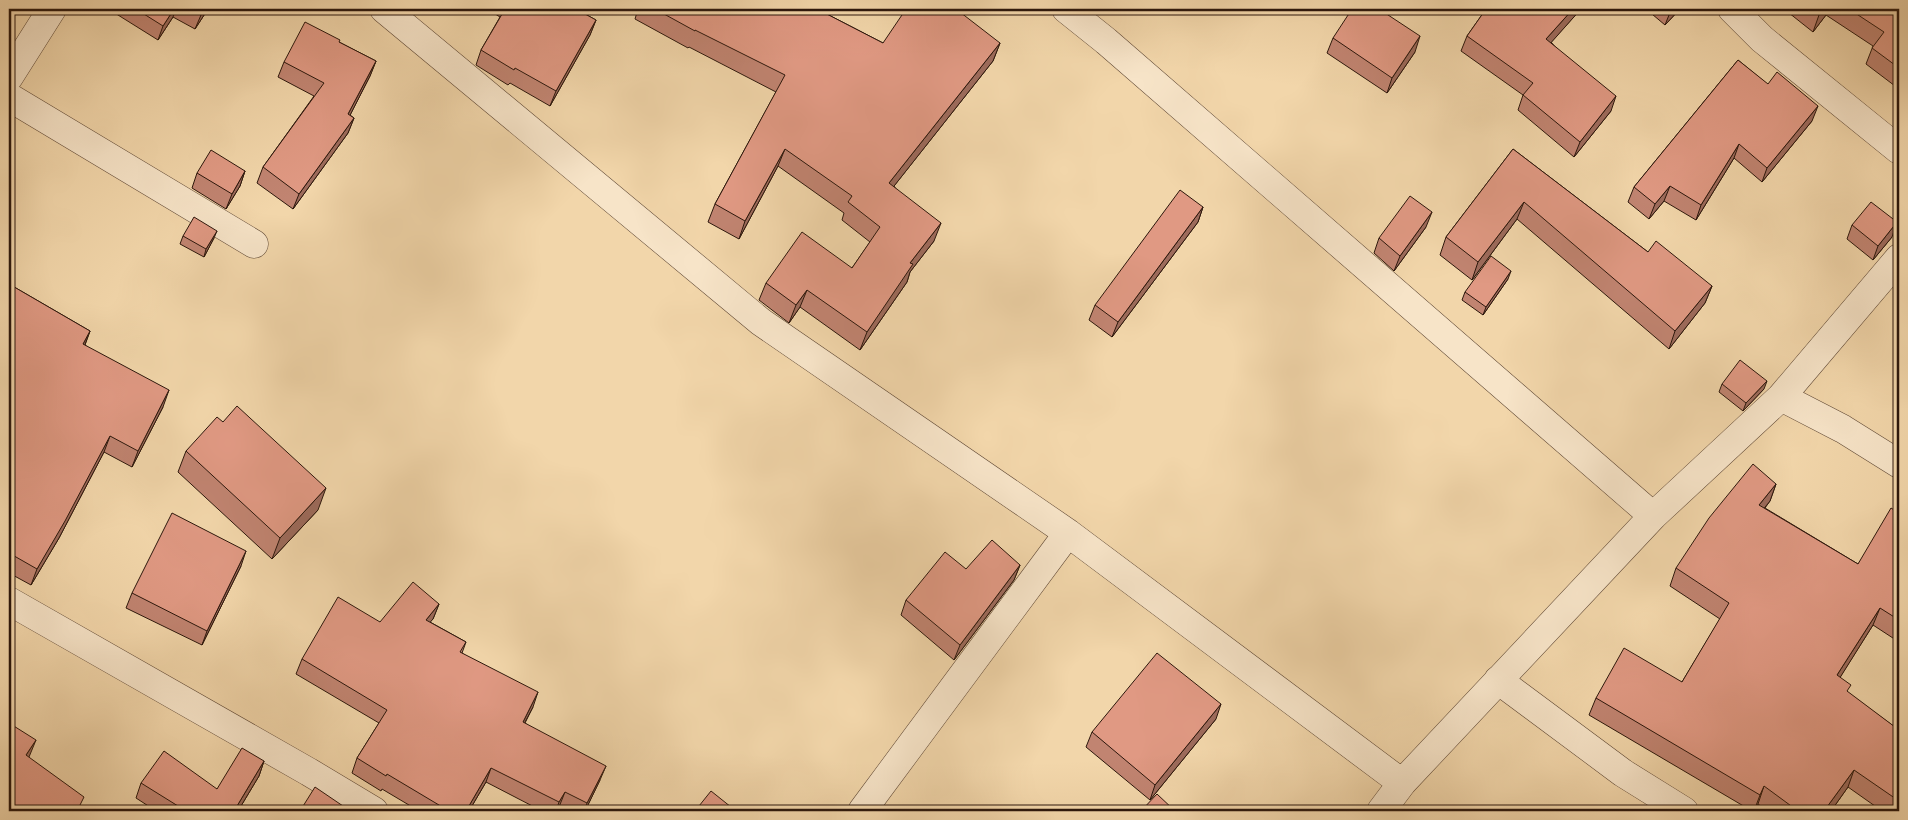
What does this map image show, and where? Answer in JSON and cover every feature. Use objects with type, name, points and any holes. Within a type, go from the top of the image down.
[{"type":"street","points":[[9,77],[52,9]]},
{"type":"street","points":[[384,9],[761,322],[1068,533],[1402,783]]},
{"type":"street","points":[[1066,9],[1106,41],[1652,516]]},
{"type":"street","points":[[1732,9],[1762,39],[1899,150]]},
{"type":"street","points":[[9,97],[254,244]]},
{"type":"street","points":[[1381,811],[1402,783],[1652,516],[1781,397],[1899,258]]},
{"type":"street","points":[[1781,397],[1843,429],[1899,464]]},
{"type":"street","points":[[862,811],[1068,533]]},
{"type":"street","points":[[9,601],[374,811]]},
{"type":"street","points":[[1498,680],[1623,773],[1684,811]]},
{"type":"building","points":[[136,9],[174,9],[163,26]]},
{"type":"building","points":[[190,9],[204,9],[201,15]]},
{"type":"building","points":[[505,9],[576,9],[596,20],[556,91],[515,68],[514,70],[481,50]]},
{"type":"building","points":[[655,9],[776,9],[783,13],[785,9],[820,9],[883,43],[906,9],[956,9],[1000,43],[889,183],[941,223],[910,263],[913,264],[867,332],[807,290],[796,305],[766,283],[802,232],[852,268],[880,227],[848,202],[852,196],[785,149],[745,221],[715,204],[785,75],[695,31]]},
{"type":"building","points":[[1352,9],[1379,9],[1420,36],[1392,78],[1333,38]]},
{"type":"building","points":[[1486,9],[1573,9],[1546,39],[1616,96],[1580,142],[1523,95],[1533,83],[1467,36]]},
{"type":"building","points":[[1811,9],[1824,9],[1819,15]]},
{"type":"building","points":[[1849,9],[1899,9],[1899,68],[1872,48],[1884,32]]},
{"type":"building","points":[[305,22],[376,61],[348,114],[354,118],[299,194],[263,167],[324,83],[284,62]]},
{"type":"building","points":[[1738,60],[1768,84],[1777,72],[1818,106],[1767,168],[1739,144],[1701,205],[1670,186],[1655,204],[1634,187]]},
{"type":"building","points":[[1513,149],[1648,252],[1656,241],[1712,286],[1675,331],[1524,202],[1478,262],[1446,237]]},
{"type":"building","points":[[211,150],[245,171],[232,194],[197,173]]},
{"type":"building","points":[[1180,190],[1203,207],[1118,322],[1095,305]]},
{"type":"building","points":[[1410,196],[1432,212],[1400,256],[1379,238]]},
{"type":"building","points":[[1871,202],[1897,222],[1878,246],[1852,225]]},
{"type":"building","points":[[194,217],[217,231],[206,249],[183,236]]},
{"type":"building","points":[[1491,256],[1511,271],[1486,307],[1465,292]]},
{"type":"building","points":[[9,284],[90,331],[83,344],[169,390],[138,451],[110,436],[37,569],[9,553]]},
{"type":"building","points":[[1740,360],[1767,381],[1746,403],[1722,384]]},
{"type":"building","points":[[237,406],[326,488],[280,538],[186,451],[217,417],[223,422]]},
{"type":"building","points":[[1753,464],[1776,484],[1759,505],[1858,564],[1891,508],[1899,513],[1899,620],[1880,608],[1837,675],[1851,685],[1847,691],[1899,730],[1899,801],[1854,770],[1824,811],[1798,811],[1764,786],[1760,795],[1596,698],[1624,648],[1682,682],[1729,603],[1676,568],[1709,518]]},
{"type":"building","points":[[172,513],[246,551],[207,631],[132,593]]},
{"type":"building","points":[[992,540],[1020,565],[960,645],[906,600],[945,552],[966,569]]},
{"type":"building","points":[[413,582],[439,604],[426,620],[466,642],[460,652],[538,692],[523,722],[606,766],[587,803],[565,792],[559,802],[491,768],[466,811],[449,811],[357,758],[387,710],[302,659],[338,597],[380,622]]},
{"type":"building","points":[[1157,653],[1221,704],[1155,785],[1092,732]]},
{"type":"building","points":[[9,723],[36,740],[26,755],[84,797],[80,805],[89,811],[9,811]]},
{"type":"building","points":[[242,748],[264,761],[234,811],[186,811],[141,783],[164,751],[217,789]]},
{"type":"building","points":[[315,787],[343,806],[340,811],[300,811]]},
{"type":"building","points":[[711,791],[736,811],[695,811]]},
{"type":"building","points":[[1157,794],[1175,811],[1141,811]]}]
